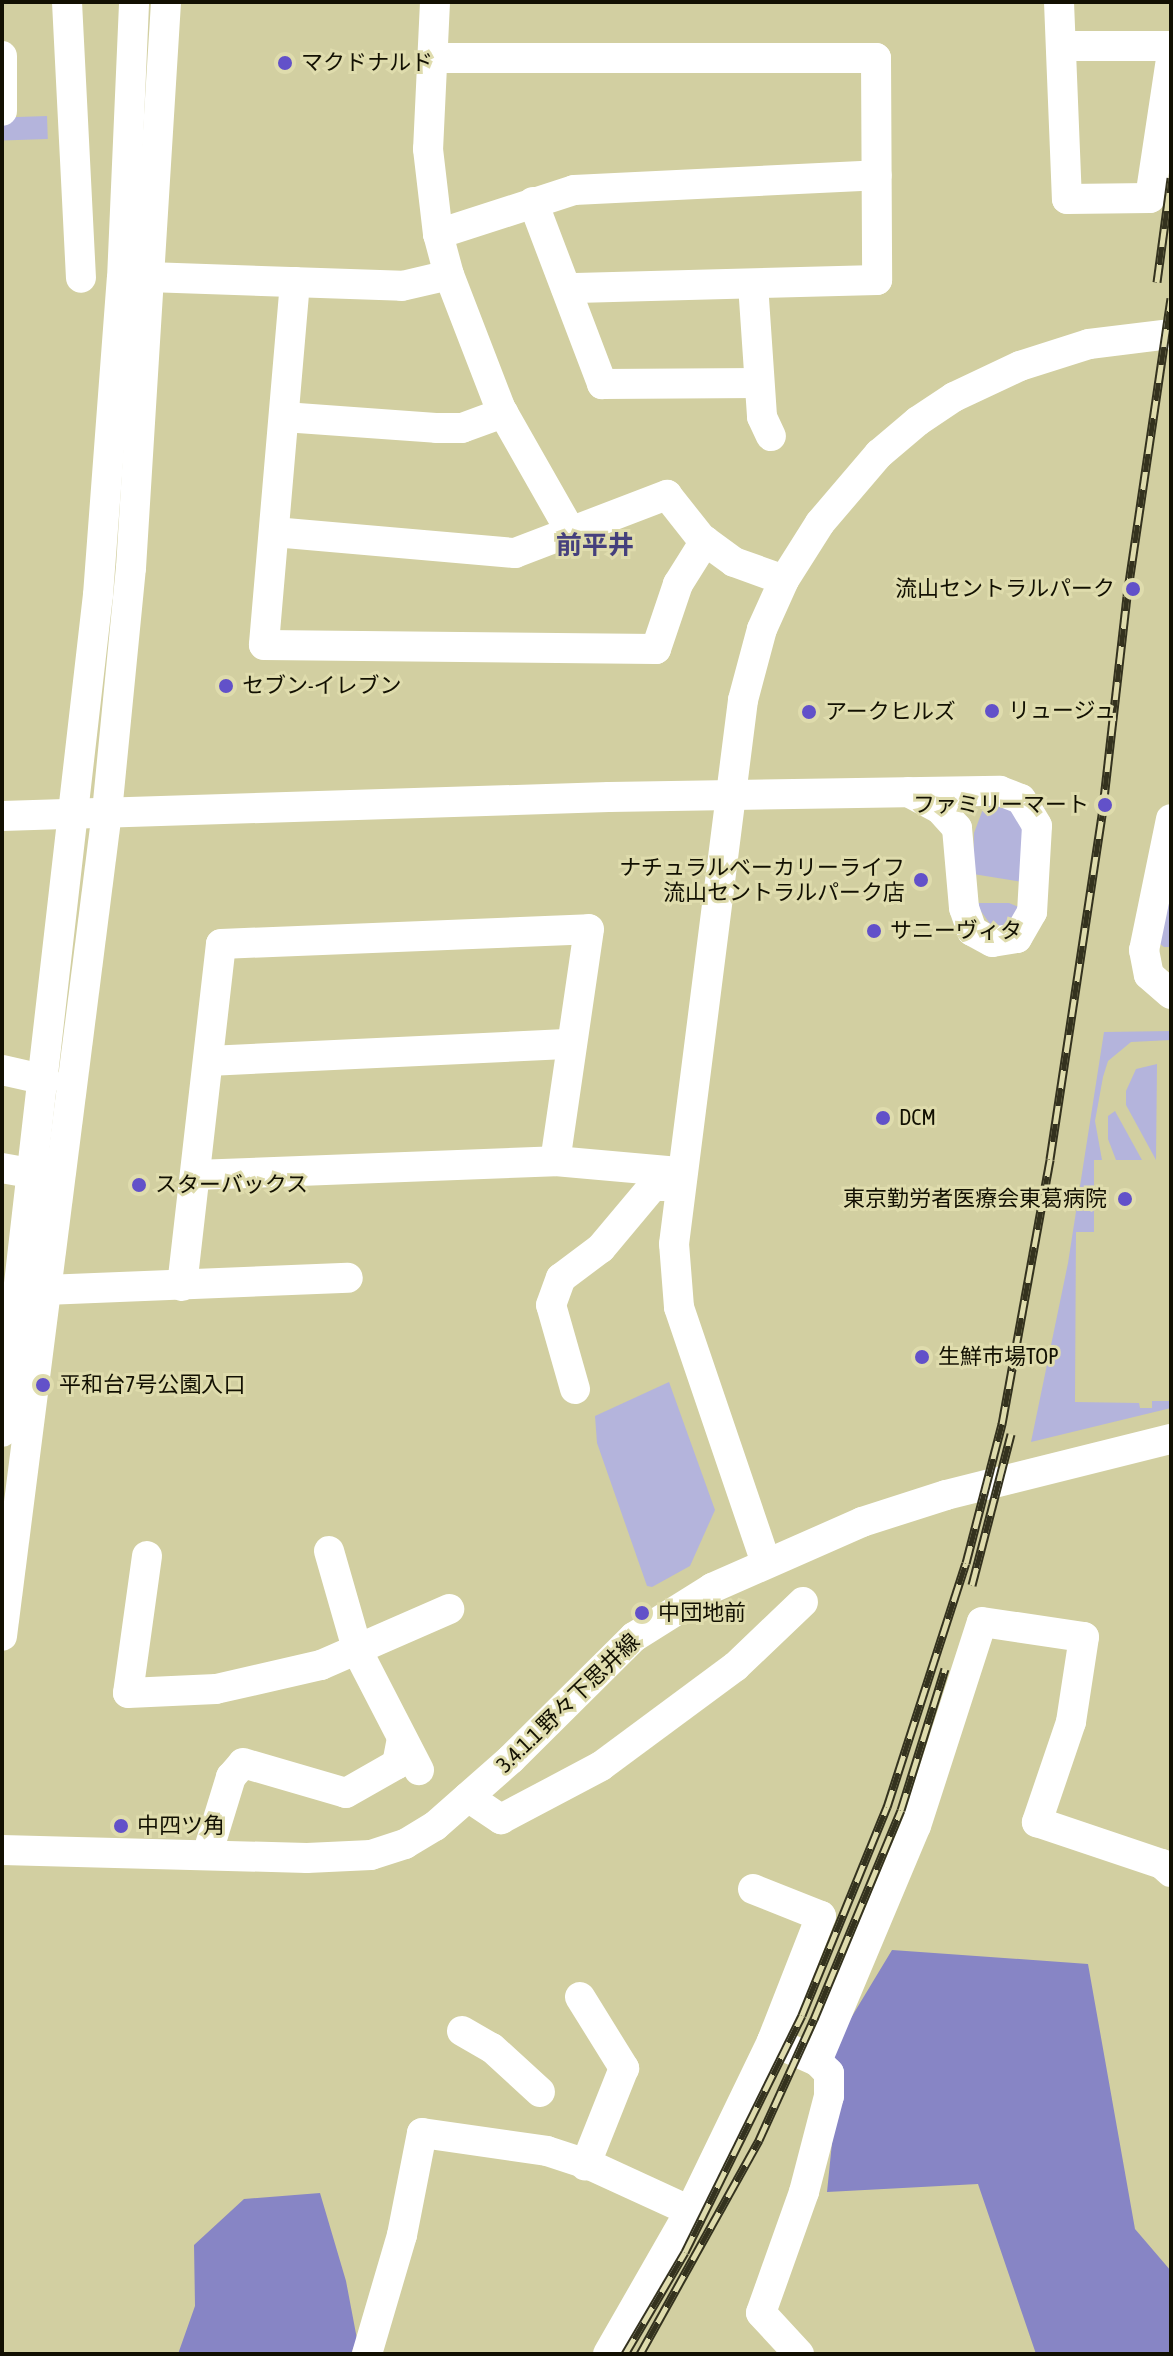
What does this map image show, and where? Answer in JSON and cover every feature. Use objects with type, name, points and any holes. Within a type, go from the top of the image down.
[{"type":"street","points":[[67,2],[81,278]]},
{"type":"street","points":[[2,1636],[23,1286],[75,814],[122,279],[134,2]]},
{"type":"street","points":[[2,1432],[23,1286],[107,812],[131,568],[166,2]]},
{"type":"street","points":[[435,2],[428,149],[438,234],[449,275],[503,413],[572,534]]},
{"type":"street","points":[[1059,2],[1067,199],[1150,198],[1165,129],[1171,59]]},
{"type":"street","points":[[1062,46],[1171,46]]},
{"type":"street","points":[[2,56],[2,111]]},
{"type":"street","points":[[433,58],[876,58],[877,280],[566,288]]},
{"type":"street","points":[[438,234],[574,190],[877,175]]},
{"type":"street","points":[[533,202],[602,384],[759,383]]},
{"type":"street","points":[[148,277],[402,286],[449,275]]},
{"type":"street","points":[[295,282],[264,645],[656,649],[678,584],[705,541]]},
{"type":"street","points":[[753,284],[762,417],[771,436]]},
{"type":"street","points":[[766,1563],[679,1307],[674,1244],[679,1179],[751,664],[784,580],[820,523],[879,454],[954,397],[1020,366],[1089,344],[1171,334]]},
{"type":"street","points":[[284,417],[462,428],[503,413]]},
{"type":"street","points":[[274,532],[494,553],[535,549],[667,495],[705,541],[734,562],[784,580]]},
{"type":"street","points":[[2,816],[731,795],[985,790],[1021,799],[1037,826],[1032,912],[1017,938],[982,939],[966,922],[962,839],[951,818],[908,792]]},
{"type":"street","points":[[962,839],[985,790]]},
{"type":"street","points":[[1171,819],[1144,950],[1149,975],[1171,994]]},
{"type":"street","points":[[182,1286],[221,944],[589,929],[555,1161]]},
{"type":"street","points":[[208,1061],[572,1044]]},
{"type":"street","points":[[2,1070],[46,1080]]},
{"type":"street","points":[[195,1175],[555,1161],[679,1179]]},
{"type":"street","points":[[2,1168],[35,1174]]},
{"type":"street","points":[[575,1389],[551,1305],[561,1278],[601,1248],[653,1186],[679,1179]]},
{"type":"street","points":[[23,1286],[182,1286],[348,1278]]},
{"type":"street","name":"3.4.1.1 野々下思井線","points":[[2,1850],[371,1855],[435,1826],[634,1637],[766,1563],[946,1495],[1171,1439]]},
{"type":"street","points":[[329,1551],[358,1652],[419,1770]]},
{"type":"street","points":[[147,1556],[128,1693],[216,1689],[358,1652],[449,1609]]},
{"type":"street","points":[[468,1797],[501,1819],[601,1766],[735,1667],[803,1602]]},
{"type":"street","points":[[817,2061],[911,1839],[982,1622],[1084,1637],[1071,1722],[1037,1822],[1162,1864],[1171,1872]]},
{"type":"street","points":[[207,1855],[231,1777],[243,1763],[346,1793],[397,1764],[402,1738]]},
{"type":"street","points":[[608,2354],[690,2211],[772,2041],[821,1916],[753,1889]]},
{"type":"street","points":[[580,1997],[624,2068],[585,2166]]},
{"type":"street","points":[[462,2031],[492,2048],[540,2092]]},
{"type":"street","points":[[772,2041],[817,2061],[829,2073],[829,2096],[804,2192],[761,2313],[799,2354]]},
{"type":"street","points":[[367,2354],[402,2235],[422,2133],[504,2142],[585,2166],[690,2211]]},
{"type":"shaded area","points":[[47,116],[48,139],[3,141],[2,118]]},
{"type":"shaded area","points":[[986,801],[1012,808],[1022,828],[1023,882],[973,874],[974,833]]},
{"type":"shaded area","points":[[1171,877],[1171,947],[1164,947],[1156,941]]},
{"type":"shaded area","points":[[975,903],[1009,903],[1021,908],[1009,927],[993,928]]},
{"type":"shaded area","points":[[1171,1031],[1171,1040],[1131,1042],[1108,1061],[1103,1077],[1095,1121],[1102,1160],[1094,1160],[1094,1232],[1076,1232],[1075,1402],[1139,1403],[1140,1408],[1152,1408],[1152,1401],[1171,1401],[1171,1408],[1031,1442],[1068,1263],[1104,1032]]},
{"type":"shaded area","points":[[1157,1064],[1156,1160],[1126,1105],[1126,1091],[1136,1069]]},
{"type":"shaded area","points":[[1115,1111],[1142,1160],[1116,1160],[1108,1139],[1108,1116]]},
{"type":"shaded area","points":[[669,1382],[715,1510],[690,1566],[652,1587],[647,1586],[597,1443],[595,1416]]},
{"type":"shaded area","points":[[892,1950],[1088,1964],[1135,2229],[1171,2271],[1171,2354],[1036,2354],[978,2184],[827,2192],[839,2074],[828,2056]]},
{"type":"shaded area","points":[[320,2193],[346,2281],[357,2339],[351,2354],[178,2354],[195,2306],[194,2245],[244,2199]]},
{"type":"railway","points":[[1157,282],[1171,178]]},
{"type":"railway","points":[[625,2354],[685,2252],[802,2015],[887,1807],[966,1563],[1002,1424],[1050,1159],[1103,807],[1127,596],[1171,298]]},
{"type":"railway","points":[[972,1585],[1011,1434]]},
{"type":"railway","points":[[640,2354],[759,2140],[814,2019],[901,1810],[945,1669]]},
{"type":"place","name":"マクドナルド","points":[[285,63]]},
{"type":"place","name":"流山セントラルパーク","points":[[1133,589]]},
{"type":"place","name":"セブン-イレブン","points":[[226,686]]},
{"type":"place","name":"リュージュ","points":[[992,711]]},
{"type":"place","name":"アークヒルズ","points":[[809,712]]},
{"type":"place","name":"ファミリーマート","points":[[1105,805]]},
{"type":"place","name":"ナチュラルベーカリーライフ 流山セントラルパーク店","points":[[921,880]]},
{"type":"place","name":"サニーヴィタ","points":[[874,931]]},
{"type":"place","name":"DCM","points":[[883,1118]]},
{"type":"place","name":"スターバックス","points":[[139,1185]]},
{"type":"place","name":"東京勤労者医療会東葛病院","points":[[1125,1199]]},
{"type":"place","name":"生鮮市場TOP","points":[[922,1357]]},
{"type":"place","name":"平和台7号公園入口","points":[[43,1385]]},
{"type":"place","name":"中団地前","points":[[642,1613]]},
{"type":"place","name":"中四ツ角","points":[[121,1826]]},
{"type":"district","name":"前平井","points":[[595,546]]}]
